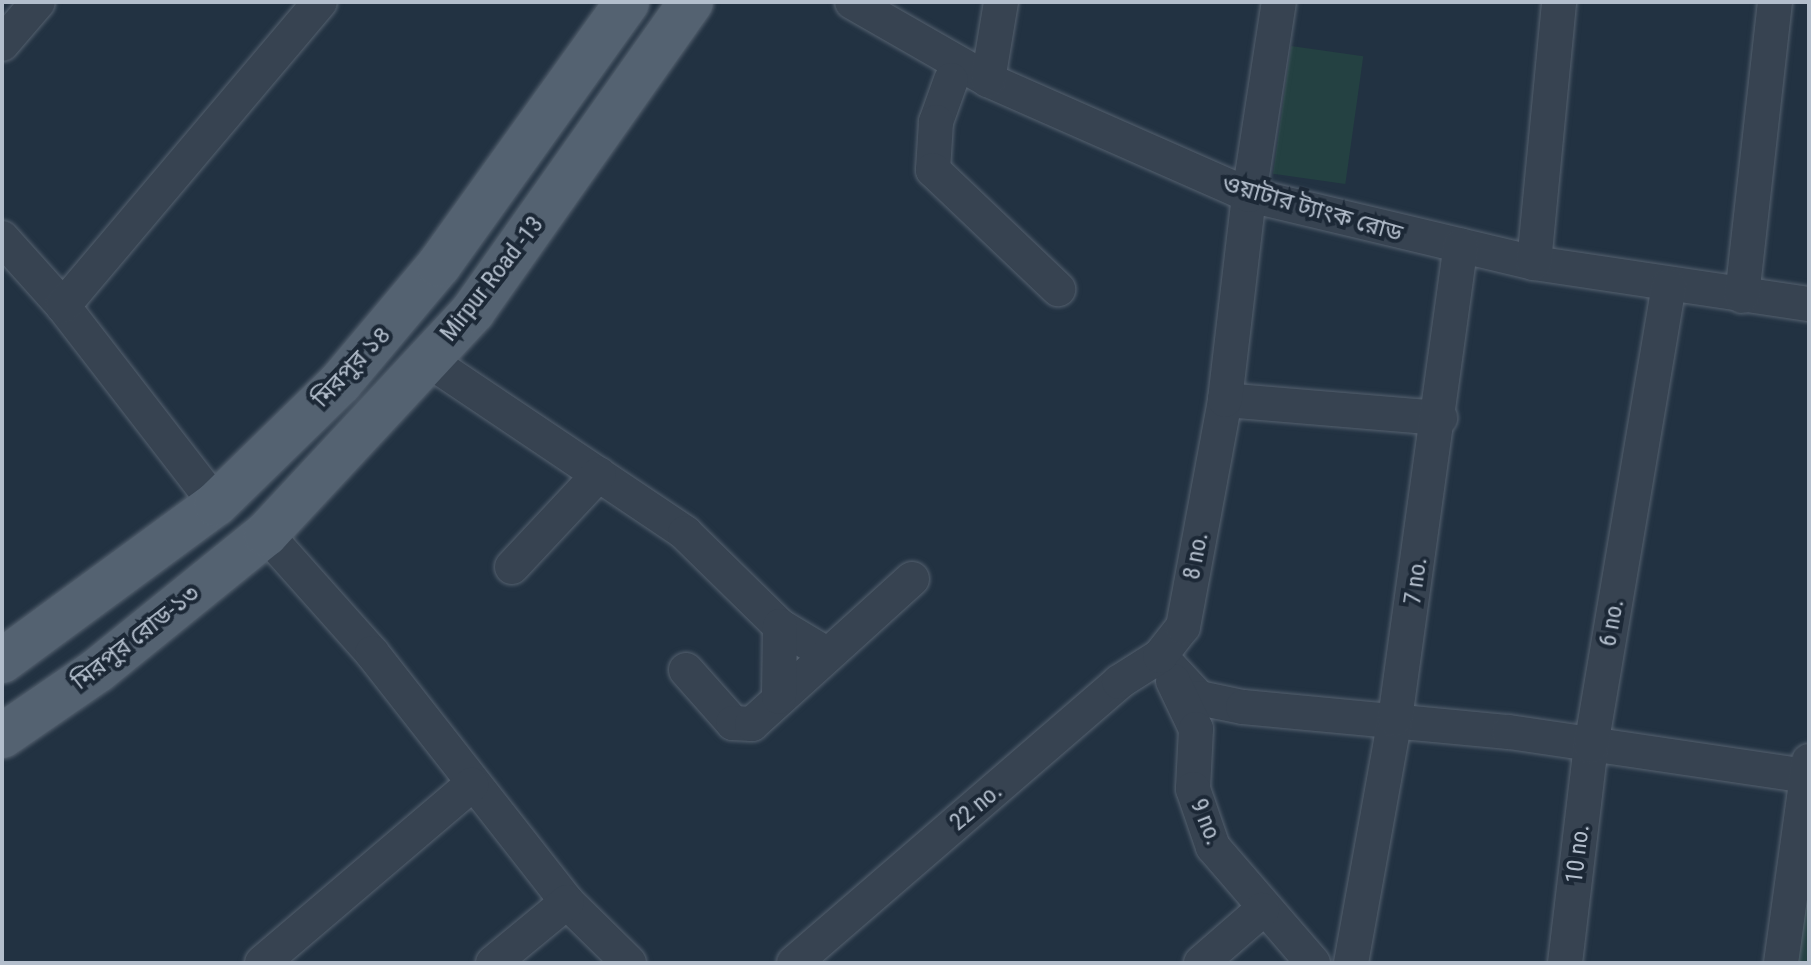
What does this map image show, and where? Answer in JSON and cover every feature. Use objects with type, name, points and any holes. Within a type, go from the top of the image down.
[{"type":"main road","name":"মিরপুর ১৪","points":[[2,661],[216,504],[390,327],[627,2]]},
{"type":"main road","name":"Mirpur Road -13","points":[[266,534],[473,311],[691,2]]},
{"type":"main road","name":"মিরপুর রোড-১৩","points":[[2,736],[98,670],[266,534]]},
{"type":"street","points":[[2,44],[38,2]]},
{"type":"street","points":[[63,306],[320,2]]},
{"type":"street","name":"ওয়াটার ট্যাংক রোড","points":[[852,2],[988,80],[1249,195],[1534,263],[1669,286],[1809,304]]},
{"type":"street","points":[[988,80],[1001,2]]},
{"type":"street","name":"8 no.","points":[[1160,656],[1183,627],[1225,400],[1249,195],[1279,2]]},
{"type":"street","points":[[1534,263],[1559,2]]},
{"type":"street","points":[[1742,296],[1775,2]]},
{"type":"street","points":[[951,80],[936,122],[933,170],[1058,289]]},
{"type":"street","points":[[2,238],[63,306],[216,504]]},
{"type":"street","name":"7 no.","points":[[1395,719],[1440,418],[1461,246]]},
{"type":"street","name":"6 no.","points":[[1591,746],[1669,286]]},
{"type":"street","points":[[428,360],[685,533],[780,626],[825,653]]},
{"type":"street","points":[[1225,400],[1440,418]]},
{"type":"street","points":[[512,567],[599,474]]},
{"type":"street","points":[[266,534],[372,653],[471,785],[567,902],[629,963]]},
{"type":"street","points":[[686,670],[733,723],[743,727],[912,579]]},
{"type":"street","points":[[779,697],[780,626]]},
{"type":"street","points":[[1160,656],[1199,698],[1243,707],[1395,719],[1591,746],[1808,769],[1781,963]]},
{"type":"street","name":"9 no.","points":[[1160,656],[1196,729],[1193,789],[1213,847],[1262,910],[1313,963]]},
{"type":"street","name":"22 no.","points":[[794,963],[1119,682],[1160,656]]},
{"type":"street","points":[[1351,963],[1395,719]]},
{"type":"street","name":"10 no.","points":[[1565,963],[1591,746]]},
{"type":"street","points":[[262,963],[471,785]]},
{"type":"street","points":[[493,963],[567,902]]},
{"type":"street","points":[[1201,963],[1262,910]]},
{"type":"green space","points":[[1291,46],[1363,56],[1345,184],[1273,174]]},
{"type":"green space","points":[[1809,846],[1809,963],[1793,963]]}]
